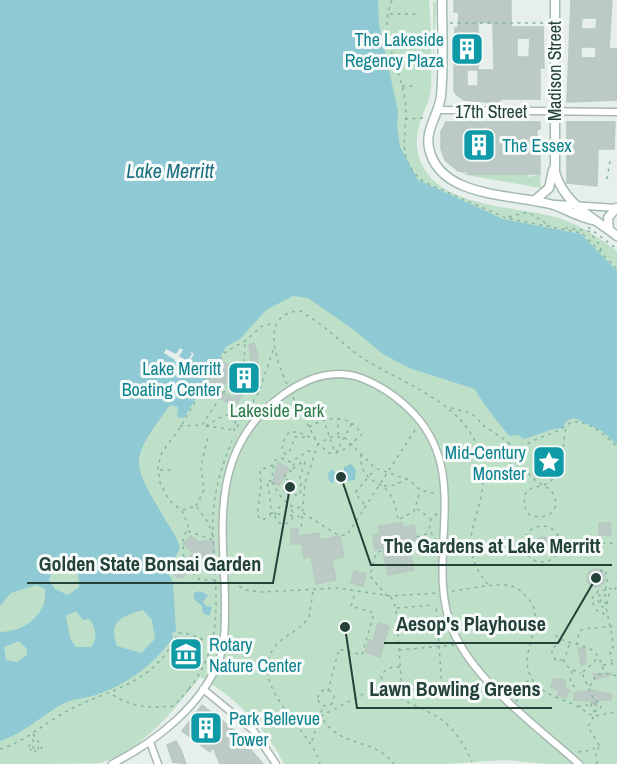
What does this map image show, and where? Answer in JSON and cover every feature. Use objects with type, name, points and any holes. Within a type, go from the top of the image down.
[{"type":"street","points":[[442,0],[441,90],[438,110],[428,140],[432,157],[443,173],[478,190],[552,204],[616,208]]},
{"type":"street","name":"Madison Street","points":[[555,0],[554,166],[564,193],[591,224]]},
{"type":"street","name":"17th Street","points":[[438,110],[617,112]]},
{"type":"street","points":[[534,201],[549,188],[554,166]]},
{"type":"street","points":[[552,204],[613,233]]},
{"type":"street","points":[[613,233],[608,218],[616,208]]},
{"type":"street","points":[[112,764],[150,742],[198,695],[216,666],[223,644],[225,603],[222,499],[233,457],[245,432],[290,389],[313,378],[339,374],[353,375],[382,387],[402,402],[421,421],[438,452],[446,483],[446,603],[450,624],[474,664],[513,705],[579,764]]},
{"type":"street","points":[[203,689],[253,730],[276,764]]},
{"type":"street","points":[[150,742],[158,764]]},
{"type":"path","points":[[391,1],[389,41],[406,103],[403,148],[417,176],[424,182],[506,218],[582,233],[617,269]]},
{"type":"path","points":[[389,14],[417,15]]},
{"type":"path","points":[[450,23],[546,23]]},
{"type":"path","points":[[401,86],[417,86]]},
{"type":"path","points":[[405,119],[424,118]]},
{"type":"path","points":[[607,179],[609,161]]},
{"type":"path","points":[[506,218],[528,211],[551,227]]},
{"type":"path","points":[[591,224],[617,249]]},
{"type":"path","points":[[564,229],[569,227],[589,231],[601,246],[602,253]]},
{"type":"path","points":[[215,580],[200,580],[185,567],[183,546],[187,530],[182,511],[163,490],[158,470],[162,452],[224,353],[245,341],[262,326],[276,323],[284,314],[300,311],[378,368],[432,395],[449,407],[475,416],[517,453],[526,471]]},
{"type":"path","points":[[180,426],[204,426],[236,431],[259,392],[274,348],[276,323]]},
{"type":"path","points":[[204,426],[244,362],[245,341]]},
{"type":"path","points":[[274,348],[287,384]]},
{"type":"path","points":[[293,396],[318,444],[323,450],[335,454]]},
{"type":"path","points":[[449,407],[475,443],[492,455],[526,471],[552,492],[556,501],[553,511],[540,518]]},
{"type":"path","points":[[204,426],[223,416],[233,414],[237,427]]},
{"type":"path","points":[[309,427],[323,418],[338,417],[352,422],[362,434],[335,454]]},
{"type":"path","points":[[338,417],[338,436]]},
{"type":"path","points":[[323,418],[335,454]]},
{"type":"path","points":[[303,513],[339,535],[347,535],[364,505],[421,421]]},
{"type":"path","points":[[335,454],[352,422]]},
{"type":"path","points":[[492,455],[508,456],[517,453],[528,443],[566,428],[571,422],[583,424],[603,433],[617,447]]},
{"type":"path","points":[[540,518],[526,512],[523,502],[529,489],[548,484],[555,476],[562,461],[566,428]]},
{"type":"path","points":[[305,437],[298,432],[289,432],[283,442],[282,450],[285,454],[289,453],[296,437],[315,439]]},
{"type":"path","points":[[182,511],[196,506],[204,490],[200,472],[208,436]]},
{"type":"path","points":[[301,530],[304,483],[318,444],[330,437],[344,437],[375,468],[407,478],[420,490],[439,494]]},
{"type":"path","points":[[475,443],[483,476],[472,526],[472,548],[479,571],[489,585]]},
{"type":"path","points":[[199,448],[206,447]]},
{"type":"path","points":[[293,469],[294,460],[308,451],[315,452]]},
{"type":"path","points":[[361,453],[361,464],[367,477],[377,485],[396,485],[407,478]]},
{"type":"path","points":[[293,463],[281,458],[275,460],[271,481],[278,495],[286,502],[295,508],[304,507]]},
{"type":"path","points":[[303,461],[305,462],[299,480],[300,495],[285,494],[285,475],[293,469],[303,461]]},
{"type":"path","points":[[271,481],[267,481],[270,513],[266,519],[262,520],[257,515],[261,470],[273,465]]},
{"type":"path","points":[[364,505],[355,493],[375,468]]},
{"type":"path","points":[[158,470],[171,470]]},
{"type":"path","points":[[286,479],[301,486]]},
{"type":"path","points":[[383,486],[393,499],[398,520],[408,516],[416,508],[420,490]]},
{"type":"path","points":[[187,530],[215,540],[208,522],[196,506]]},
{"type":"path","points":[[279,514],[284,511],[285,506]]},
{"type":"path","points":[[285,506],[291,509],[293,516],[287,524],[281,524],[277,522],[274,513],[277,507],[285,506]]},
{"type":"path","points":[[416,508],[431,519]]},
{"type":"path","points":[[284,511],[287,515],[303,517]]},
{"type":"path","points":[[270,513],[279,514],[283,518]]},
{"type":"path","points":[[437,541],[430,533],[431,519],[438,513]]},
{"type":"path","points":[[281,524],[287,515]]},
{"type":"path","points":[[540,518],[540,526]]},
{"type":"path","points":[[540,526],[554,530],[561,544],[557,555],[540,562],[530,556],[525,545],[527,533],[540,526]]},
{"type":"path","points":[[417,537],[430,533]]},
{"type":"path","points":[[196,540],[199,536]]},
{"type":"path","points":[[452,548],[617,543]]},
{"type":"path","points":[[381,551],[376,553],[370,576],[387,596]]},
{"type":"path","points":[[418,554],[437,552]]},
{"type":"path","points":[[600,571],[602,568],[608,575],[606,590],[608,609],[615,625],[613,644]]},
{"type":"path","points":[[112,694],[131,704],[149,709],[174,706],[204,669],[213,643],[216,625],[215,576]]},
{"type":"path","points":[[233,582],[245,590],[262,592],[337,588],[387,596],[438,593]]},
{"type":"path","points":[[452,591],[489,585],[515,587],[532,602],[536,618],[528,666],[532,679],[553,698],[577,706],[594,716],[617,712]]},
{"type":"path","points":[[608,609],[609,591],[616,587]]},
{"type":"path","points":[[313,590],[309,617],[298,630],[274,647],[268,664],[274,693],[312,743],[320,764]]},
{"type":"path","points":[[597,598],[601,590],[606,590]]},
{"type":"path","points":[[324,705],[319,700],[320,695],[328,691],[339,649],[362,655],[374,613],[351,606],[355,592]]},
{"type":"path","points":[[391,596],[396,608],[402,698]]},
{"type":"path","points":[[600,604],[602,597],[591,600],[596,610],[603,615],[610,615]]},
{"type":"path","points":[[597,598],[600,604],[608,609]]},
{"type":"path","points":[[396,608],[446,603]]},
{"type":"path","points":[[402,690],[442,687],[435,604]]},
{"type":"path","points":[[578,645],[579,632],[583,629],[615,625]]},
{"type":"path","points":[[0,749],[33,733],[71,709],[134,683],[153,667],[178,633],[189,632],[213,643],[223,644]]},
{"type":"path","points":[[555,635],[570,645],[588,646],[602,666],[604,673]]},
{"type":"path","points":[[561,640],[551,650],[556,661],[564,660]]},
{"type":"path","points":[[612,663],[610,650],[617,640]]},
{"type":"path","points":[[398,650],[460,644]]},
{"type":"path","points":[[613,644],[617,647]]},
{"type":"path","points":[[564,660],[570,645]]},
{"type":"path","points":[[582,673],[597,659]]},
{"type":"path","points":[[564,660],[573,670],[582,673],[595,702],[594,716],[588,727],[599,745],[597,764]]},
{"type":"path","points":[[602,666],[616,663],[617,668]]},
{"type":"path","points":[[393,694],[384,684],[382,675],[390,668],[400,667]]},
{"type":"path","points":[[573,670],[570,682],[578,691]]},
{"type":"path","points":[[590,687],[596,675],[604,673],[617,676]]},
{"type":"path","points":[[513,705],[525,683],[532,679]]},
{"type":"path","points":[[189,688],[198,695]]},
{"type":"path","points":[[324,705],[331,704],[334,699],[328,691]]},
{"type":"path","points":[[321,716],[365,693],[393,694],[433,714],[450,727],[464,745],[472,762]]},
{"type":"path","points":[[577,706],[595,702]]},
{"type":"path","points":[[595,702],[603,706],[595,709]]},
{"type":"path","points":[[312,743],[324,705]]},
{"type":"path","points":[[589,705],[595,709]]},
{"type":"path","points":[[321,716],[333,733],[376,749],[394,764]]},
{"type":"path","points":[[33,733],[42,747],[39,751],[38,746],[34,753],[30,750],[34,750],[32,743],[28,746],[33,741],[35,746]]},
{"type":"path","points":[[578,752],[592,750],[599,745]]},
{"type":"green space","name":"Lakeside Park","points":[[0,0],[429,0],[431,89],[417,140],[424,168],[437,183],[455,194],[498,207],[562,219],[591,233],[617,251],[617,764],[548,764],[505,760],[448,764],[284,764],[268,738],[248,714],[200,677],[179,703],[144,739],[116,757],[101,763],[0,764]]},
{"type":"green space","points":[[433,0],[436,3],[433,92]]},
{"type":"green space","points":[[458,171],[468,174],[528,174],[529,177],[540,174],[541,188],[466,175]]},
{"type":"water","name":"Lake Merritt","points":[[0,0],[378,0],[379,25],[398,111],[397,126],[400,147],[418,180],[503,219],[581,234],[617,271],[617,445],[602,431],[574,418],[566,421],[563,428],[523,439],[519,435],[510,436],[475,389],[409,368],[383,354],[354,330],[308,298],[293,296],[266,310],[240,339],[226,347],[184,418],[177,417],[178,407],[170,405],[141,451],[140,472],[180,548],[168,572],[173,583],[176,631],[172,633],[173,638],[157,657],[119,685],[96,695],[64,703],[9,738],[0,741],[0,632],[18,629],[33,620],[43,607],[45,589],[36,585],[11,593],[0,606]],"holes":[[[66,563],[74,567],[78,575],[79,587],[68,595],[55,589],[49,580],[53,569]],[[143,610],[152,620],[155,639],[141,653],[117,646],[115,638],[114,631],[118,621]],[[76,611],[83,620],[89,619],[95,633],[95,640],[91,647],[76,647],[70,638],[66,616]],[[19,641],[27,649],[27,655],[17,662],[6,660],[4,647]]]},
{"type":"water","points":[[351,464],[356,470],[355,480],[346,481],[343,477],[335,479],[333,483],[329,481],[328,473],[333,469],[336,474],[344,472],[344,467]]},
{"type":"water","points":[[200,591],[208,595],[203,602],[206,606],[212,607],[209,616],[203,613],[202,606],[194,599],[194,593]]},
{"type":"pier","points":[[180,348],[183,350],[179,356],[187,361],[192,354],[190,351],[194,354],[189,362],[209,372],[207,377],[176,361],[174,364],[175,360],[164,353],[166,349],[176,354]]},
{"type":"building","points":[[454,0],[511,0],[511,27],[543,27],[544,68],[540,68],[540,99],[500,99],[500,102],[485,102],[464,100],[457,95],[454,91],[455,28],[458,28],[459,12],[454,12]],"holes":[[[478,22],[493,23],[494,70],[478,70]],[[517,38],[530,38],[529,57],[517,57]],[[467,70],[478,70],[478,86],[467,86]]]},
{"type":"building","points":[[571,0],[612,0],[609,49],[617,49],[617,100],[567,102]],"holes":[[[582,18],[597,18],[596,29],[581,29]],[[581,47],[596,47],[596,58],[581,58]]]},
{"type":"building","name":"The Essex","points":[[446,122],[540,122],[540,129],[537,129],[537,156],[540,156],[540,174],[468,174],[468,172],[458,171],[445,160],[441,149],[441,132]]},
{"type":"building","points":[[567,122],[615,122],[614,149],[598,149],[597,186],[567,183]]},
{"type":"building","points":[[254,343],[258,355],[257,369],[235,407],[205,389],[221,361],[248,376],[251,360],[249,345]],"holes":[[[227,380],[240,388],[234,398],[221,391]]]},
{"type":"building","points":[[278,462],[289,469],[280,485],[274,484],[273,481]]},
{"type":"building","points":[[402,522],[403,527],[414,525],[417,540],[413,541],[411,556],[414,570],[388,575],[382,548],[375,550],[373,535],[380,533],[379,526]]},
{"type":"building","points":[[599,523],[610,523],[611,535],[599,535]]},
{"type":"building","points":[[291,529],[298,529],[298,536],[319,533],[320,540],[340,536],[344,557],[332,559],[336,580],[316,584],[311,557],[304,558],[302,544],[291,544]]},
{"type":"building","points":[[191,536],[199,542],[214,541],[215,564],[203,565],[202,554],[192,565],[186,560],[193,553],[183,544]]},
{"type":"building","points":[[543,537],[551,545],[543,553],[535,545]]},
{"type":"building","points":[[180,567],[184,568],[184,576],[180,577],[176,576],[175,572],[176,568]]},
{"type":"building","points":[[596,569],[602,572],[605,578],[602,584],[596,587],[590,584],[587,578],[590,572]]},
{"type":"building","points":[[354,571],[366,574],[363,586],[351,583]]},
{"type":"building","points":[[378,623],[389,626],[380,657],[365,652],[369,640],[373,641]]},
{"type":"building","name":"Rotary Nature Center","points":[[191,643],[198,661],[189,664],[188,659],[180,662],[175,648]]},
{"type":"building","points":[[578,648],[585,648],[586,664],[581,665]]},
{"type":"building","points":[[611,673],[611,675],[594,680],[593,674]]},
{"type":"building","points":[[553,679],[565,680],[565,687],[570,691],[565,698],[557,695],[559,691],[551,687]]},
{"type":"building","points":[[590,690],[612,694],[611,700],[598,700],[597,707],[590,701],[574,700],[574,693]]},
{"type":"building","points":[[202,705],[243,737],[244,742],[263,764],[220,764],[213,747],[210,752],[182,731]]},
{"type":"building","points":[[176,741],[186,764],[173,762],[167,745]]},
{"type":"place","name":"The Lakeside Regency Plaza","points":[[467,49]]},
{"type":"place","name":"The Essex","points":[[479,145]]},
{"type":"place","name":"Lake Merritt Boating Center","points":[[244,378]]},
{"type":"place","name":"Mid-Century Monster","points":[[549,462]]},
{"type":"place","name":"The Gardens at Lake Merritt","points":[[341,477]]},
{"type":"place","name":"Golden State Bonsai Garden","points":[[290,487]]},
{"type":"place","name":"Aesop's Playhouse","points":[[596,578]]},
{"type":"place","name":"Lawn Bowling Greens","points":[[345,627]]},
{"type":"place","name":"Rotary Nature Center","points":[[186,654]]},
{"type":"place","name":"Park Bellevue Tower","points":[[206,728]]}]
